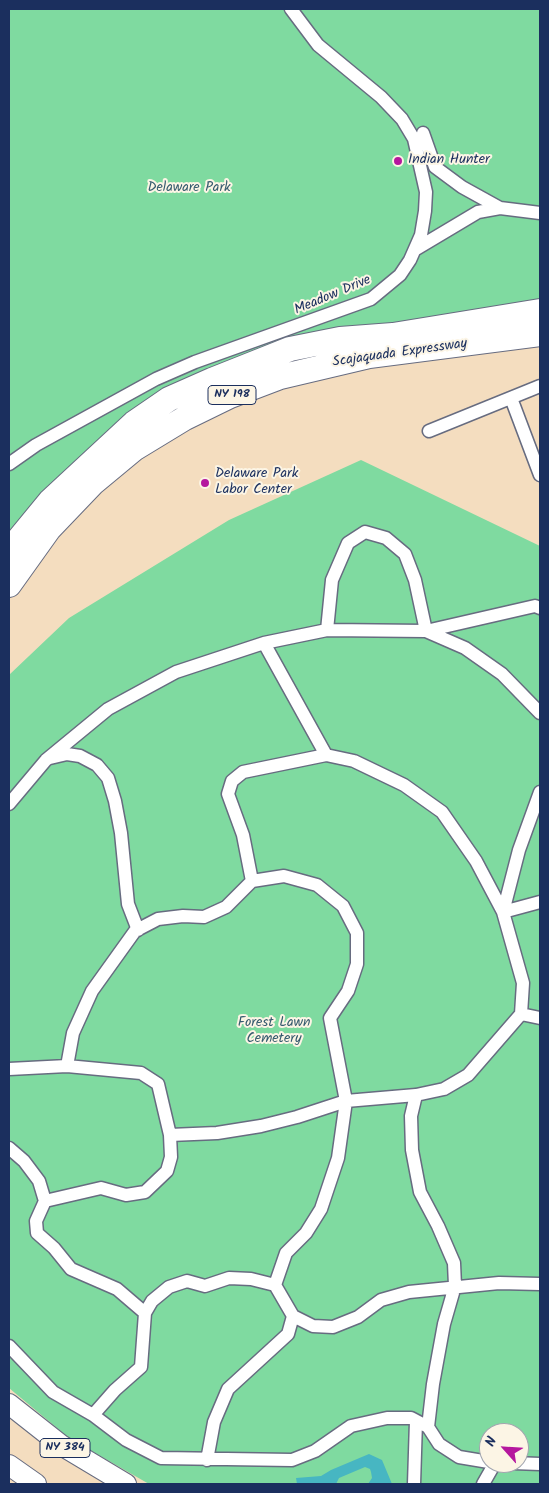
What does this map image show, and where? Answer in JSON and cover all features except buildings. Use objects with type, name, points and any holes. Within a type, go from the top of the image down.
[{"type":"highway","name":"Scajaquada Expressway","points":[[9,551],[50,501],[134,423],[169,399],[290,349],[340,339],[394,334],[540,311]]},
{"type":"highway","name":"Scajaquada Expressway","points":[[9,585],[49,529],[93,483],[134,449],[185,418],[230,396],[280,377],[368,356],[540,334]]},
{"type":"main road","name":"NY 384","points":[[9,1404],[61,1445],[126,1484]]},
{"type":"main road","points":[[9,1465],[36,1484]]},
{"type":"street","name":"Meadow Drive","points":[[9,464],[36,445],[156,379],[195,362],[372,299],[400,275],[416,249],[426,211],[426,192],[414,139],[402,119],[381,97],[318,45],[291,9]]},
{"type":"street","points":[[423,133],[435,167],[462,187],[500,208]]},
{"type":"street","points":[[416,249],[478,212],[500,208],[540,213]]},
{"type":"street","points":[[428,431],[540,386]]},
{"type":"street","points":[[511,398],[540,475]]},
{"type":"street","points":[[327,630],[332,580],[348,542],[365,532],[386,538],[405,554],[415,580],[426,631]]},
{"type":"street","points":[[9,804],[46,760],[108,709],[176,672],[264,643],[327,630],[426,631],[535,606],[540,608]]},
{"type":"street","points":[[426,631],[465,648],[502,674],[540,713]]},
{"type":"street","points":[[264,643],[326,755]]},
{"type":"street","points":[[46,760],[67,754],[80,756],[97,765],[108,778],[115,801],[121,833],[128,904],[138,930]]},
{"type":"street","points":[[170,1135],[216,1133],[261,1126],[297,1118],[346,1101],[416,1095],[444,1089],[468,1075],[521,1014],[523,983],[503,912],[476,860],[442,812],[404,786],[354,762],[326,755],[243,772],[232,781],[228,794],[243,836],[252,881]]},
{"type":"street","points":[[503,912],[519,850],[540,792]]},
{"type":"street","points":[[67,1066],[72,1033],[92,991],[138,930],[158,919],[183,916],[204,917],[226,907],[252,881],[284,876],[317,885],[343,906],[357,933],[357,964],[348,991],[330,1018],[346,1101],[338,1158],[321,1209],[306,1234],[286,1253],[275,1285]]},
{"type":"street","points":[[503,912],[540,902]]},
{"type":"street","points":[[521,1014],[540,1018]]},
{"type":"street","points":[[9,1069],[67,1066],[141,1074],[158,1084],[170,1135],[171,1157],[167,1172],[145,1192],[126,1195],[101,1188],[45,1201]]},
{"type":"street","points":[[416,1095],[411,1116],[412,1150],[420,1192],[438,1226],[454,1263],[455,1286],[444,1324],[433,1384],[428,1427]]},
{"type":"street","points":[[9,1148],[24,1161],[39,1181],[45,1201],[36,1222],[37,1233],[54,1248],[71,1269],[117,1289],[145,1313]]},
{"type":"street","points":[[93,1416],[115,1390],[141,1367],[145,1313],[152,1301],[169,1288],[187,1282],[205,1286],[229,1278],[236,1278],[251,1279],[275,1285],[292,1316],[313,1326],[332,1326],[358,1317],[381,1300],[409,1292],[499,1283],[540,1284]]},
{"type":"street","points":[[207,1460],[214,1422],[228,1389],[288,1334],[292,1316]]},
{"type":"street","points":[[9,1346],[53,1392],[93,1416],[126,1440],[161,1458],[292,1460],[315,1451],[351,1426],[387,1418],[411,1418],[428,1427],[439,1444],[459,1457],[479,1460]]},
{"type":"street","points":[[414,1484],[416,1421]]},
{"type":"street","points":[[483,1484],[489,1473]]},
{"type":"green space","name":"Delaware Park","points":[[9,9],[540,9],[540,301],[210,374],[9,535]]},
{"type":"green space","name":"Forest Lawn Cemetery","points":[[361,460],[540,546],[540,1484],[149,1484],[69,1438],[9,1388],[9,675],[69,618],[229,520]]},
{"type":"water","points":[[369,1454],[382,1460],[392,1484],[368,1484],[372,1478],[371,1472],[370,1469],[365,1467],[339,1478],[336,1484],[297,1484],[296,1478],[321,1476]]},
{"type":"place","name":"Indian Hunter","points":[[398,161]]},
{"type":"place","name":"Delaware Park Labor Center","points":[[205,483]]}]
